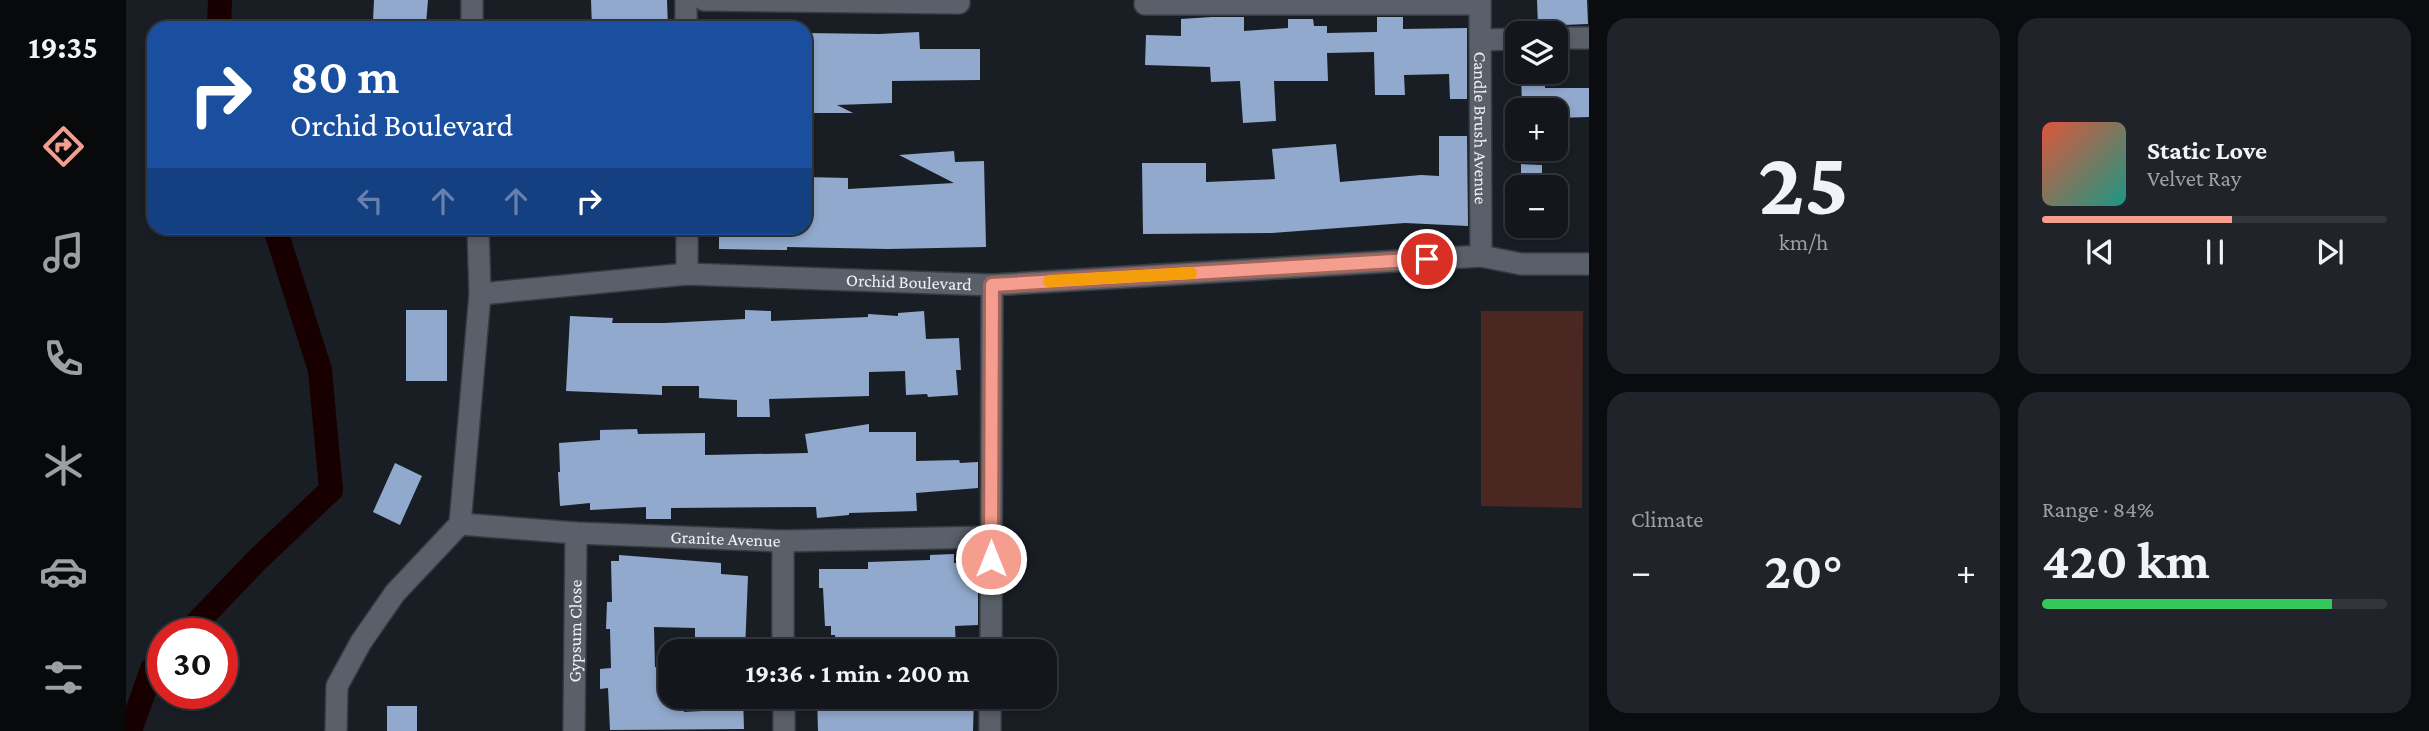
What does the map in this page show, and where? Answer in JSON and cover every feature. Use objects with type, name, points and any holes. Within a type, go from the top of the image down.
[{"type":"street","points":[[472,0],[472,21]]},
{"type":"street","points":[[686,0],[686,21]]},
{"type":"street","points":[[704,0],[959,3]]},
{"type":"street","points":[[1144,4],[1480,2]]},
{"type":"street","name":"Candle Brush Avenue","points":[[1480,2],[1481,256]]},
{"type":"street","points":[[1568,38],[1589,38]]},
{"type":"street","points":[[1481,40],[1505,39]]},
{"type":"street","points":[[336,731],[337,686],[361,642],[395,593],[460,524],[480,294],[478,235]]},
{"type":"street","points":[[687,235],[687,274]]},
{"type":"street","name":"Orchid Boulevard","points":[[480,294],[687,274],[992,285],[1481,256],[1521,264],[1589,264]]},
{"type":"street","points":[[991,639],[992,285]]},
{"type":"street","name":"Granite Avenue","points":[[460,524],[576,533],[783,541],[991,537]]},
{"type":"street","name":"Gypsum Close","points":[[574,731],[576,533]]},
{"type":"street","points":[[783,541],[783,639]]},
{"type":"street","points":[[784,709],[784,731]]},
{"type":"street","points":[[990,709],[990,731]]},
{"type":"shaded area","points":[[1481,311],[1583,311],[1582,508],[1481,506]]},
{"type":"building","points":[[374,0],[428,0],[426,21],[373,21]]},
{"type":"building","points":[[591,0],[667,0],[668,21],[592,21]]},
{"type":"building","points":[[1537,0],[1587,0],[1588,24],[1538,21]]},
{"type":"building","points":[[1244,17],[1244,31],[1288,28],[1288,19],[1313,19],[1314,26],[1327,26],[1327,33],[1377,32],[1377,17],[1403,17],[1403,29],[1467,28],[1467,99],[1450,99],[1449,74],[1404,75],[1405,95],[1375,95],[1374,52],[1327,53],[1328,81],[1274,81],[1276,121],[1243,123],[1240,81],[1211,82],[1210,67],[1145,65],[1146,35],[1181,36],[1181,19]]},
{"type":"building","points":[[919,32],[920,49],[980,49],[980,80],[892,81],[892,103],[837,105],[853,113],[812,113],[812,33]]},
{"type":"building","points":[[1521,84],[1545,84],[1545,88],[1589,88],[1589,117],[1568,118],[1568,98],[1522,98]]},
{"type":"building","points":[[1439,136],[1467,136],[1468,226],[1405,223],[1272,233],[1143,234],[1142,163],[1206,163],[1206,182],[1275,179],[1272,149],[1336,144],[1340,182],[1439,176]]},
{"type":"building","points":[[954,151],[955,162],[984,161],[986,247],[719,249],[719,235],[812,235],[812,177],[848,178],[848,189],[954,183],[899,155]]},
{"type":"building","points":[[1521,164],[1542,165],[1542,175],[1521,175]]},
{"type":"building","points":[[406,310],[447,310],[447,381],[406,381]]},
{"type":"building","points":[[745,310],[771,311],[771,321],[868,317],[868,314],[898,316],[898,313],[924,311],[926,339],[959,338],[961,370],[956,370],[958,395],[906,395],[905,371],[869,372],[869,396],[769,399],[770,417],[737,417],[737,400],[699,398],[699,386],[662,386],[662,395],[566,391],[570,316],[613,318],[612,323],[664,323],[745,319]]},
{"type":"building","points":[[869,424],[869,432],[916,432],[916,461],[978,462],[978,488],[916,493],[917,511],[849,513],[817,518],[816,507],[671,508],[671,519],[646,519],[646,507],[590,510],[590,503],[560,506],[559,443],[600,440],[600,430],[637,429],[638,434],[705,433],[705,455],[808,453],[805,434]]},
{"type":"building","points":[[395,463],[422,476],[400,525],[373,512]]},
{"type":"building","points":[[954,554],[954,563],[978,563],[978,625],[955,626],[956,639],[835,639],[835,635],[831,635],[831,626],[825,626],[819,569],[868,569],[868,562],[930,560],[930,555]]},
{"type":"building","points":[[619,555],[721,563],[721,574],[748,576],[745,639],[695,639],[695,628],[654,627],[658,709],[684,712],[743,709],[744,729],[610,730],[608,688],[600,689],[600,669],[611,668],[610,629],[606,629],[607,602],[612,602],[611,561],[619,561]]},
{"type":"building","points":[[387,706],[417,706],[417,731],[387,731]]},
{"type":"building","points":[[817,709],[974,709],[973,731],[818,731]]},
{"type":"waterway","points":[[219,21],[220,0]]},
{"type":"waterway","points":[[201,618],[257,560],[331,490],[320,370],[277,235]]},
{"type":"waterway","points":[[130,731],[147,683]]},
{"type":"slow traffic","points":[[1049,281],[1191,273]]},
{"type":"route","points":[[991,559],[992,285],[1427,259]]}]
